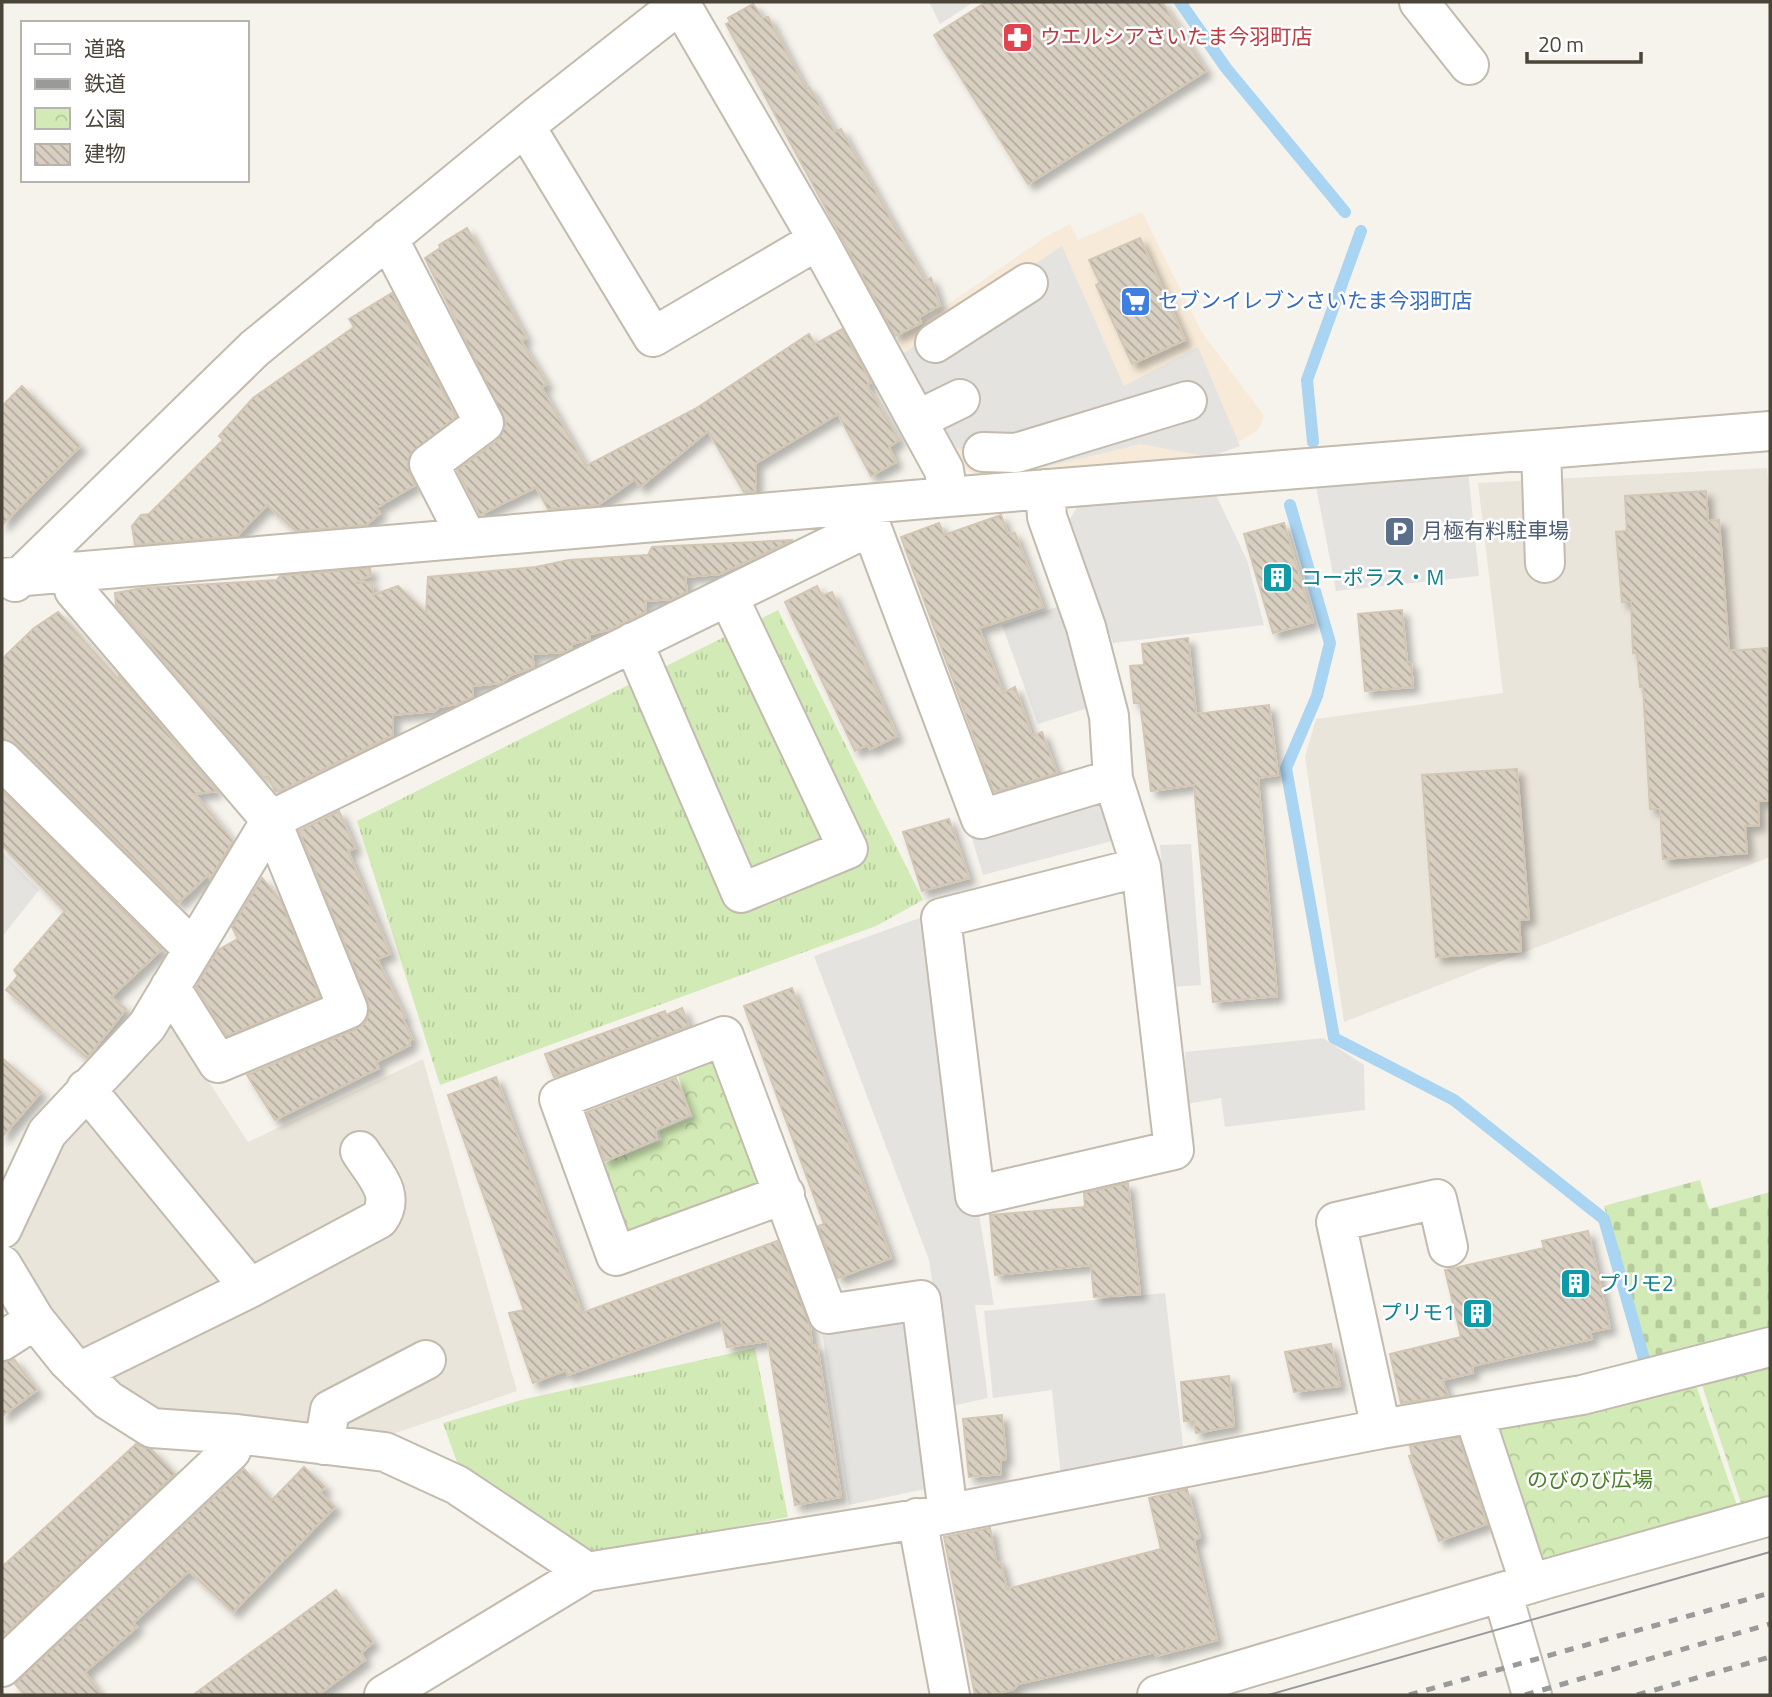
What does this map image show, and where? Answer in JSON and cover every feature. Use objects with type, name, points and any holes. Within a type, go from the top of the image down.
[{"type":"street","points":[[8,584],[254,349],[525,126],[681,2],[818,240],[944,470],[948,497]]},
{"type":"street","points":[[1419,2],[1469,65]]},
{"type":"street","points":[[525,126],[653,337],[818,240]]},
{"type":"street","points":[[388,238],[484,423],[429,464],[467,538]]},
{"type":"street","points":[[935,342],[1028,283]]},
{"type":"street","points":[[917,420],[960,399]]},
{"type":"street","points":[[1141,867],[941,918],[975,1196],[1174,1150],[1141,867],[1113,779],[1110,716],[1086,627],[1047,517],[1034,490],[1000,452],[1084,417],[1187,401]]},
{"type":"street","points":[[1084,417],[1105,484]]},
{"type":"street","points":[[8,584],[71,571],[467,538],[866,515],[948,497],[1770,431]]},
{"type":"street","points":[[1541,450],[1545,562]]},
{"type":"street","points":[[866,515],[981,819],[1113,779]]},
{"type":"street","points":[[2,1229],[14,1164],[47,1133],[147,1026],[271,820],[728,596],[866,515]]},
{"type":"street","points":[[71,571],[74,590],[271,820],[348,1009],[218,1063],[170,987]]},
{"type":"street","points":[[633,642],[741,893],[848,849],[728,596]]},
{"type":"street","points":[[2,760],[192,949]]},
{"type":"street","points":[[785,1194],[616,1256],[559,1099],[724,1036],[785,1194],[828,1314],[921,1300],[933,1516],[950,1695]]},
{"type":"street","points":[[86,1089],[250,1288]]},
{"type":"street","points":[[79,1372],[250,1288],[379,1219],[387,1207],[388,1194],[360,1151]]},
{"type":"street","points":[[1381,1429],[1336,1222],[1437,1199],[1448,1247]]},
{"type":"street","points":[[2,1265],[34,1320],[79,1372],[108,1400],[152,1428],[237,1434],[385,1452],[457,1485],[587,1572]]},
{"type":"street","points":[[2,1340],[34,1320]]},
{"type":"street","points":[[384,1695],[587,1572],[933,1516],[1381,1429],[1582,1395],[1770,1347]]},
{"type":"street","points":[[324,1445],[330,1410],[426,1360]]},
{"type":"street","points":[[1474,1415],[1516,1588],[1531,1695]]},
{"type":"street","points":[[2,1667],[231,1451],[237,1434]]},
{"type":"street","points":[[1157,1695],[1770,1516]]},
{"type":"shaded area","points":[[929,2],[974,2],[940,24]]},
{"type":"shaded area","points":[[1142,212],[1201,331],[1264,416],[1259,429],[1212,459],[975,475],[947,458],[889,345],[1047,236],[1070,224],[1078,240]]},
{"type":"shaded area","points":[[1062,246],[1124,386],[1198,347],[1240,446],[1209,457],[1141,444],[1012,475],[939,439],[901,355]]},
{"type":"shaded area","points":[[1767,468],[1770,503],[1770,857],[1344,1022],[1305,757],[1316,719],[1503,693],[1478,483]]},
{"type":"shaded area","name":"月極有料駐車場","points":[[1468,471],[1479,576],[1336,591],[1316,486]]},
{"type":"shaded area","points":[[1216,495],[1247,560],[1264,625],[1113,643],[1070,519],[1079,504]]},
{"type":"shaded area","points":[[1063,605],[1091,707],[1038,724],[1002,625]]},
{"type":"shaded area","points":[[1104,792],[1120,839],[983,875],[969,829]]},
{"type":"shaded area","points":[[1191,844],[1201,985],[1170,987],[1160,845]]},
{"type":"shaded area","points":[[2,852],[39,890],[2,937]]},
{"type":"shaded area","points":[[928,915],[958,1210],[978,1208],[994,1305],[975,1305],[988,1398],[952,1406],[929,1260],[814,956]]},
{"type":"shaded area","points":[[172,1025],[248,1142],[423,1059],[517,1391],[393,1434],[151,1413],[73,1350],[9,1260],[9,1237],[68,1125]]},
{"type":"shaded area","points":[[1323,1038],[1364,1065],[1365,1110],[1225,1127],[1221,1098],[1187,1104],[1185,1052]]},
{"type":"shaded area","points":[[1165,1293],[1184,1454],[1061,1477],[1052,1390],[993,1398],[984,1311]]},
{"type":"shaded area","points":[[915,1316],[935,1487],[849,1505],[822,1331]]},
{"type":"green space","points":[[778,610],[923,900],[876,926],[440,1085],[357,821]]},
{"type":"green space","points":[[708,1056],[722,1062],[763,1179],[758,1190],[630,1238],[592,1168],[662,1140],[659,1131],[693,1117],[675,1068]]},
{"type":"green space","points":[[1700,1180],[1709,1209],[1770,1192],[1770,1337],[1649,1370],[1604,1206]]},
{"type":"green space","points":[[755,1348],[788,1517],[593,1554],[459,1468],[443,1423],[525,1399]]},
{"type":"green space","points":[[1770,1366],[1770,1505],[1744,1512],[1701,1382]]},
{"type":"green space","name":"のびのび広場","points":[[1696,1385],[1740,1514],[1540,1569],[1493,1425]]},
{"type":"building","points":[[986,2],[1162,2],[1206,71],[1028,184],[934,35]]},
{"type":"building","points":[[753,4],[763,18],[768,17],[806,89],[809,87],[835,132],[841,129],[925,281],[931,278],[940,305],[919,317],[921,323],[895,336],[726,24],[730,22],[728,18]]},
{"type":"building","points":[[467,228],[526,338],[521,341],[547,384],[541,387],[586,466],[695,409],[809,334],[815,344],[842,329],[871,382],[867,385],[899,440],[889,447],[896,462],[871,476],[838,414],[756,463],[756,491],[744,492],[708,431],[640,487],[635,479],[598,505],[548,509],[536,487],[480,515],[457,470],[498,440],[506,422],[425,258],[440,248],[439,245]]},
{"type":"building","points":[[1140,238],[1185,340],[1132,364],[1096,285],[1100,283],[1089,260]]},
{"type":"building","points":[[392,293],[456,417],[410,454],[407,465],[415,485],[376,508],[380,513],[366,525],[296,531],[267,505],[237,536],[135,545],[132,526],[141,515],[149,514],[223,440],[219,436],[253,398],[354,327],[349,319]]},
{"type":"building","points":[[22,386],[80,446],[2,525],[2,406]]},
{"type":"building","points":[[1706,491],[1708,521],[1719,520],[1729,651],[1767,648],[1770,801],[1758,801],[1759,825],[1745,826],[1747,853],[1663,859],[1660,809],[1650,809],[1643,687],[1640,687],[1637,653],[1633,653],[1631,602],[1622,602],[1616,532],[1627,531],[1625,496]]},
{"type":"building","points":[[1001,515],[1008,534],[1015,533],[1043,607],[979,628],[1003,693],[1015,687],[1032,736],[1042,732],[1057,773],[994,792],[901,537],[939,523],[944,535]]},
{"type":"building","name":"コーポラス・M","points":[[1284,523],[1313,622],[1273,633],[1244,534]]},
{"type":"building","points":[[793,540],[720,574],[685,577],[687,592],[673,599],[645,601],[646,612],[608,630],[590,634],[590,639],[572,644],[572,648],[565,652],[532,654],[534,667],[511,675],[501,683],[473,686],[473,697],[458,704],[439,707],[435,711],[393,715],[393,735],[280,791],[275,791],[268,777],[263,777],[116,605],[115,593],[142,588],[277,580],[280,576],[370,568],[371,575],[356,583],[372,582],[373,595],[398,586],[426,613],[428,577],[536,567],[569,560],[648,555],[652,547]]},
{"type":"building","points":[[817,586],[822,596],[832,592],[897,736],[870,749],[867,745],[855,751],[785,602]]},
{"type":"building","points":[[1402,610],[1407,662],[1411,663],[1413,687],[1365,691],[1358,614]]},
{"type":"building","points":[[58,612],[119,680],[119,676],[217,791],[195,794],[233,841],[210,879],[208,875],[178,903],[17,744],[2,739],[2,659],[34,628]]},
{"type":"building","points":[[1188,638],[1196,714],[1269,705],[1278,775],[1258,778],[1277,996],[1213,1002],[1194,785],[1151,791],[1140,703],[1134,703],[1130,666],[1144,665],[1142,644]]},
{"type":"building","points":[[1517,769],[1529,919],[1519,920],[1521,951],[1436,957],[1422,775]]},
{"type":"building","points":[[2,791],[162,949],[111,997],[126,1009],[87,1058],[6,990],[18,976],[14,970],[65,911],[2,845]]},
{"type":"building","points":[[339,811],[355,848],[348,851],[390,954],[377,959],[405,1017],[403,1019],[412,1039],[409,1040],[410,1045],[376,1062],[379,1068],[275,1120],[247,1075],[356,1029],[365,1023],[369,1013],[368,1001],[299,831]]},
{"type":"building","points":[[949,819],[969,878],[922,891],[903,832]]},
{"type":"building","points":[[262,878],[281,901],[320,997],[227,1036],[196,987],[218,950],[238,939],[232,927]]},
{"type":"building","points":[[792,988],[891,1258],[838,1278],[818,1226],[824,1224],[744,1006]]},
{"type":"building","points":[[682,1008],[689,1026],[554,1077],[545,1054],[665,1011],[666,1015]]},
{"type":"building","points":[[2,1058],[41,1092],[2,1137]]},
{"type":"building","points":[[496,1077],[582,1313],[777,1241],[810,1326],[812,1346],[817,1345],[841,1497],[795,1505],[768,1341],[727,1347],[721,1319],[568,1375],[566,1370],[533,1383],[509,1313],[524,1310],[448,1095]]},
{"type":"building","points":[[676,1078],[690,1115],[655,1130],[657,1139],[605,1161],[587,1112]]},
{"type":"building","points":[[1128,1183],[1140,1294],[1094,1297],[1091,1265],[995,1275],[990,1215],[1085,1207],[1084,1193]]},
{"type":"building","points":[[1588,1231],[1610,1328],[1590,1332],[1592,1339],[1472,1366],[1473,1373],[1442,1380],[1448,1396],[1401,1403],[1390,1354],[1461,1337],[1445,1270],[1544,1248],[1542,1241]]},
{"type":"building","points":[[1331,1344],[1340,1386],[1294,1392],[1285,1352]]},
{"type":"building","points":[[14,1359],[37,1390],[2,1416],[2,1363]]},
{"type":"building","points":[[1229,1376],[1234,1426],[1196,1433],[1194,1421],[1184,1421],[1181,1382]]},
{"type":"building","points":[[1002,1415],[1006,1459],[1001,1460],[1001,1474],[969,1477],[963,1419]]},
{"type":"building","points":[[1459,1438],[1487,1524],[1439,1541],[1409,1456],[1412,1455],[1410,1446]]},
{"type":"building","points":[[136,1444],[152,1450],[175,1474],[2,1637],[2,1567]]},
{"type":"building","points":[[304,1467],[325,1487],[320,1493],[335,1507],[233,1612],[189,1571],[133,1623],[137,1627],[85,1672],[101,1695],[25,1695],[15,1684],[244,1469],[272,1500]]},
{"type":"building","points":[[1187,1489],[1200,1537],[1194,1541],[1217,1640],[1156,1656],[1155,1652],[1018,1684],[1014,1689],[993,1695],[975,1695],[944,1537],[990,1528],[996,1561],[1000,1561],[1007,1589],[1161,1549],[1149,1498]]},
{"type":"building","points":[[336,1590],[373,1642],[361,1653],[365,1660],[318,1695],[193,1695]]},
{"type":"waterway","points":[[1180,2],[1226,68],[1345,212]]},
{"type":"waterway","points":[[1313,442],[1307,380],[1361,231]]},
{"type":"waterway","points":[[1290,505],[1330,643],[1317,696],[1286,768],[1334,1038],[1454,1100],[1604,1219],[1644,1359]]},
{"type":"tram line","points":[[1268,1695],[1770,1552]]},
{"type":"railway","points":[[1409,1695],[1770,1593]]},
{"type":"railway","points":[[1525,1695],[1770,1624]]},
{"type":"railway","points":[[1637,1695],[1770,1657]]},
{"type":"place","name":"ウエルシアさいたま今羽町店","points":[[1017,37]]},
{"type":"place","name":"セブンイレブンさいたま今羽町店","points":[[1135,301]]},
{"type":"place","name":"月極有料駐車場","points":[[1399,531]]},
{"type":"place","name":"コーポラス・M","points":[[1278,578]]},
{"type":"place","name":"プリモ2","points":[[1576,1284]]},
{"type":"place","name":"プリモ1","points":[[1478,1313]]}]
